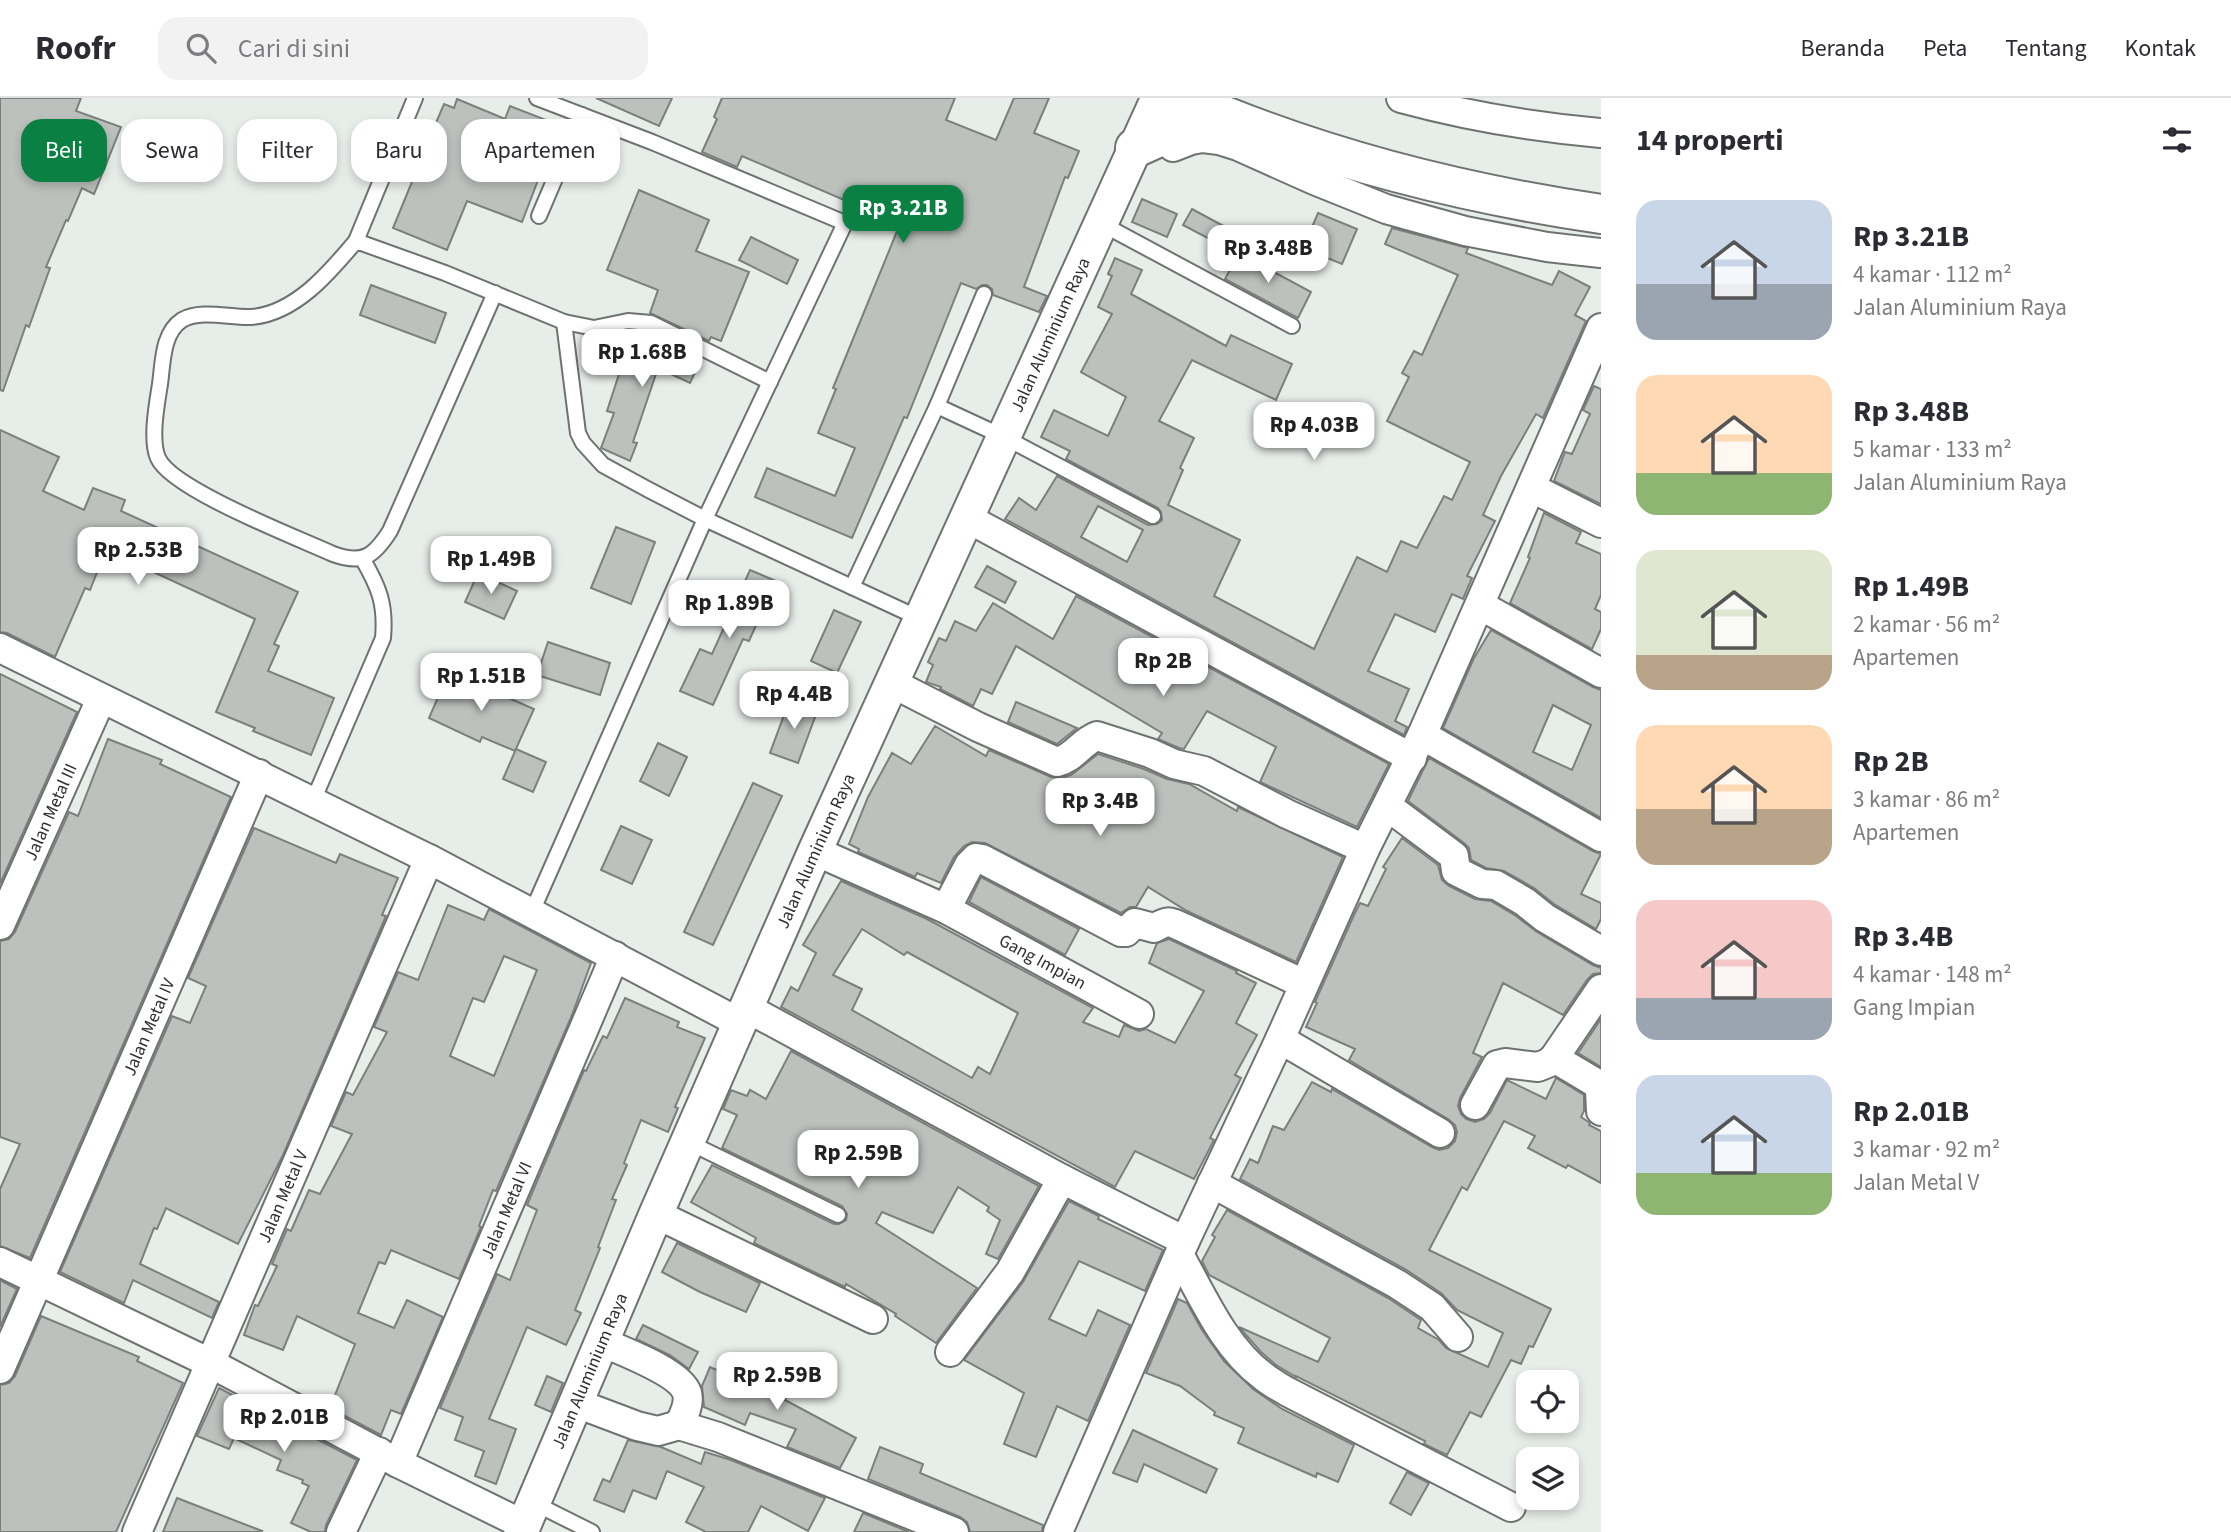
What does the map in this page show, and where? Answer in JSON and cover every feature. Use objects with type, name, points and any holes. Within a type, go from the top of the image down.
[{"type":"highway","points":[[1182,98],[1236,107],[1340,133],[1425,161],[1565,189],[1601,192]]},
{"type":"highway","points":[[1128,164],[1186,125],[1236,107],[1361,162],[1515,200],[1601,214]]},
{"type":"street","name":"Jalan Aluminium Raya","points":[[526,1520],[815,851],[1158,98]]},
{"type":"street","points":[[1401,98],[1500,121],[1601,133]]},
{"type":"street","points":[[1128,164],[1150,158],[1191,140],[1219,140],[1386,209],[1465,231],[1547,247],[1601,253]]},
{"type":"street","points":[[1058,1532],[1212,1183],[1365,849],[1417,747],[1599,337]]},
{"type":"street","points":[[1532,488],[1601,523]]},
{"type":"street","points":[[967,518],[1417,747],[1601,836]]},
{"type":"street","points":[[1480,605],[1601,673]]},
{"type":"street","points":[[0,648],[429,859],[615,956],[743,1015],[1062,1179],[1183,1248],[1209,1308],[1234,1348],[1263,1376],[1286,1391],[1511,1507]]},
{"type":"street","points":[[892,683],[978,727],[1057,762],[1074,754],[1090,738],[1097,736],[1174,764],[1204,771],[1287,814],[1365,849]]},
{"type":"street","name":"Jalan Metal III","points":[[0,925],[102,699]]},
{"type":"street","name":"Jalan Metal IV","points":[[0,1368],[259,774]]},
{"type":"street","points":[[1387,806],[1454,856],[1457,871],[1482,884],[1496,885],[1601,951]]},
{"type":"street","name":"Gang Impian","points":[[815,851],[946,909],[1139,1014]]},
{"type":"street","points":[[946,909],[969,865],[979,858],[1119,931],[1125,933],[1135,923],[1154,928],[1163,922],[1174,924],[1304,984]]},
{"type":"street","name":"Jalan Metal V","points":[[137,1532],[429,859]]},
{"type":"street","name":"Jalan Metal VI","points":[[341,1532],[389,1457],[615,956]]},
{"type":"street","points":[[1475,1105],[1497,1065],[1505,1063],[1538,1067],[1554,1058],[1601,989]]},
{"type":"street","points":[[1280,1039],[1440,1133]]},
{"type":"street","points":[[1554,1058],[1596,1083],[1600,1090],[1601,1111]]},
{"type":"street","points":[[950,1352],[1010,1272],[1062,1179]]},
{"type":"street","points":[[1212,1183],[1415,1295],[1432,1307],[1458,1337]]},
{"type":"street","points":[[656,1214],[873,1319]]},
{"type":"street","points":[[0,1262],[210,1363],[389,1457],[526,1520]]},
{"type":"street","points":[[602,1342],[681,1383],[688,1400],[679,1424]]},
{"type":"street","points":[[576,1403],[637,1426],[659,1431],[679,1424],[718,1437],[954,1532]]},
{"type":"lane","points":[[415,98],[356,241],[336,265],[299,298],[281,309],[251,317],[192,316],[173,330],[163,354],[157,404],[155,449],[163,468],[205,496],[334,554],[352,559],[362,558],[379,547],[390,531],[495,293]]},
{"type":"lane","points":[[531,914],[705,519],[845,223],[537,98]]},
{"type":"lane","points":[[538,216],[582,115]]},
{"type":"lane","points":[[1102,224],[1292,326]]},
{"type":"lane","points":[[356,241],[444,273],[564,322],[594,328],[628,321],[651,323],[770,382]]},
{"type":"lane","points":[[852,587],[937,406],[984,294]]},
{"type":"lane","points":[[564,322],[578,433],[583,443],[603,465],[705,519],[921,619]]},
{"type":"lane","points":[[937,406],[1004,437],[1153,516]]},
{"type":"lane","points":[[313,801],[383,638],[385,616],[382,604],[375,580],[362,558]]},
{"type":"lane","points":[[688,1142],[838,1215]]},
{"type":"lane","points":[[526,1520],[592,1532]]},
{"type":"building","points":[[0,98],[81,98],[76,111],[98,119],[21,119],[21,182],[99,182],[94,194],[82,188],[68,221],[66,220],[46,267],[50,268],[29,327],[26,325],[3,391],[0,390]]},
{"type":"building","points":[[596,98],[672,98],[659,126]]},
{"type":"building","points":[[722,98],[955,98],[946,120],[996,140],[1014,98],[1049,98],[1034,133],[1079,151],[1068,178],[1065,177],[1024,287],[1047,296],[1039,312],[993,295],[992,289],[987,285],[976,289],[961,283],[907,418],[904,417],[852,538],[755,497],[767,468],[835,496],[855,448],[818,433],[836,389],[833,388],[900,224],[742,156],[737,167],[702,152],[717,119],[714,117]]},
{"type":"building","points":[[457,99],[505,119],[461,119],[461,182],[537,182],[522,222],[467,201],[447,250],[393,228],[412,182],[447,182],[447,119],[438,119],[444,104],[454,108]]},
{"type":"building","points":[[510,106],[544,119],[505,119]]},
{"type":"building","points":[[107,122],[121,127],[107,162]]},
{"type":"building","points":[[639,190],[709,220],[696,251],[749,272],[721,341],[711,337],[709,341],[650,313],[658,290],[607,270]]},
{"type":"building","points":[[1142,199],[1177,214],[1167,237],[1132,222]]},
{"type":"building","points":[[1192,209],[1242,236],[1234,252],[1183,225]]},
{"type":"building","points":[[1318,213],[1357,229],[1342,264],[1303,248]]},
{"type":"building","points":[[1392,228],[1468,248],[1466,253],[1552,285],[1559,271],[1590,287],[1575,315],[1586,321],[1543,418],[1536,414],[1501,476],[1483,515],[1495,521],[1467,576],[1472,578],[1463,599],[1452,594],[1435,632],[1395,614],[1368,671],[1409,689],[1395,721],[1407,727],[1404,735],[1005,519],[1019,498],[1036,510],[1057,476],[1148,525],[1162,520],[1158,508],[1066,459],[1070,451],[1041,437],[1054,410],[1108,436],[1126,397],[1081,372],[1112,314],[1098,307],[1112,276],[1108,274],[1115,258],[1142,270],[1131,294],[1226,346],[1231,335],[1292,364],[1276,400],[1192,360],[1159,421],[1194,438],[1180,468],[1183,470],[1168,505],[1240,540],[1214,596],[1314,649],[1357,557],[1387,572],[1401,541],[1417,548],[1444,496],[1452,500],[1470,462],[1387,421],[1409,377],[1402,373],[1414,351],[1422,355],[1458,275],[1385,244]],"holes":[[[1098,506],[1143,530],[1127,562],[1081,537]]]},
{"type":"building","points":[[751,237],[798,260],[787,284],[739,260]]},
{"type":"building","points":[[1239,253],[1311,292],[1298,318],[1225,279]]},
{"type":"building","points":[[371,285],[446,313],[435,343],[360,315]]},
{"type":"building","points":[[642,332],[648,332],[701,359],[690,383],[658,368],[633,442],[637,443],[630,461],[601,448],[614,413],[607,411],[622,365],[626,367]]},
{"type":"building","points":[[1594,386],[1601,389],[1601,504],[1554,481],[1565,452],[1572,454],[1590,414],[1583,410]]},
{"type":"building","points":[[0,430],[59,457],[43,491],[84,510],[93,488],[125,500],[121,511],[298,592],[274,644],[279,646],[268,671],[334,698],[311,755],[216,712],[255,619],[106,550],[90,590],[85,588],[55,657],[0,632]]},
{"type":"building","points":[[1544,513],[1581,532],[1576,543],[1601,554],[1601,595],[1595,609],[1601,612],[1601,629],[1592,649],[1510,603],[1530,558],[1528,557]]},
{"type":"building","points":[[616,527],[655,542],[631,604],[591,588]]},
{"type":"building","points":[[987,566],[1016,582],[1005,603],[975,587]]},
{"type":"building","points":[[750,570],[776,581],[749,641],[743,639],[713,705],[680,691],[700,649],[712,654]]},
{"type":"building","points":[[478,573],[517,591],[504,619],[465,602]]},
{"type":"building","points":[[1076,596],[1389,764],[1357,827],[1260,782],[1276,747],[1207,711],[1184,749],[1179,748],[1158,739],[1162,733],[1016,646],[992,694],[981,689],[973,706],[940,689],[941,687],[926,682],[933,665],[928,662],[939,638],[946,641],[955,621],[976,631],[993,603],[1053,639]]},
{"type":"building","points":[[834,610],[861,622],[837,673],[811,661]]},
{"type":"building","points":[[1491,630],[1601,690],[1601,818],[1443,728],[1474,658]],"holes":[[[1553,705],[1591,725],[1572,770],[1533,752]]]},
{"type":"building","points":[[548,642],[610,663],[600,695],[537,675]]},
{"type":"building","points":[[449,672],[534,709],[515,751],[482,737],[480,742],[429,718]]},
{"type":"building","points":[[0,674],[77,712],[0,884]]},
{"type":"building","points":[[790,699],[818,709],[798,763],[770,753]]},
{"type":"building","points":[[1016,702],[1077,728],[1057,744],[1008,722]]},
{"type":"building","points":[[935,726],[986,756],[989,750],[1051,777],[1071,775],[1098,754],[1167,779],[1189,784],[1237,811],[1238,807],[1343,857],[1296,962],[1187,911],[1148,887],[1136,907],[1130,907],[1121,913],[985,843],[972,842],[964,846],[954,857],[941,883],[917,873],[915,877],[858,852],[859,849],[849,844],[868,797],[892,753],[911,764]]},
{"type":"building","points":[[108,739],[162,760],[160,764],[231,797],[30,1258],[0,1246],[0,1189],[20,1144],[0,1137],[0,941],[9,939],[15,932],[69,812],[78,816]]},
{"type":"building","points":[[658,743],[687,757],[669,796],[640,781]]},
{"type":"building","points":[[516,749],[546,762],[533,792],[503,779]]},
{"type":"building","points":[[1429,758],[1601,854],[1581,894],[1601,903],[1601,919],[1596,929],[1504,871],[1486,868],[1471,860],[1469,848],[1464,843],[1408,801]]},
{"type":"building","points":[[753,783],[782,796],[713,945],[684,932]]},
{"type":"building","points":[[621,826],[652,840],[632,884],[601,870]]},
{"type":"building","points":[[254,828],[336,863],[340,854],[398,878],[382,915],[386,916],[283,1155],[238,1244],[166,1208],[157,1229],[154,1228],[140,1264],[219,1302],[212,1318],[133,1280],[124,1303],[60,1272],[172,1016],[190,1023],[206,986],[188,978]]},
{"type":"building","points":[[1402,838],[1438,865],[1442,880],[1449,886],[1475,899],[1491,901],[1537,932],[1601,968],[1601,973],[1593,974],[1587,980],[1563,1015],[1503,983],[1473,1053],[1482,1057],[1460,1098],[1458,1106],[1461,1114],[1475,1122],[1484,1119],[1490,1113],[1507,1080],[1546,1099],[1556,1078],[1584,1095],[1584,1111],[1581,1117],[1601,1131],[1601,1183],[1528,1148],[1535,1136],[1504,1121],[1467,1190],[1462,1187],[1429,1250],[1551,1309],[1533,1347],[1529,1346],[1521,1364],[1511,1360],[1481,1417],[1470,1412],[1447,1455],[1424,1444],[1425,1441],[1276,1365],[1239,1327],[1318,1362],[1330,1338],[1209,1275],[1202,1261],[1215,1237],[1212,1235],[1227,1210],[1388,1298],[1421,1320],[1418,1328],[1439,1340],[1446,1348],[1488,1367],[1503,1333],[1457,1310],[1441,1293],[1405,1269],[1240,1179],[1250,1159],[1258,1163],[1273,1126],[1284,1130],[1312,1082],[1331,1092],[1332,1089],[1439,1150],[1448,1148],[1455,1141],[1455,1125],[1448,1119],[1349,1060],[1355,1049],[1306,1027],[1360,903],[1368,906],[1386,869],[1383,867]]},
{"type":"building","points":[[981,877],[1079,929],[1065,955],[969,902]]},
{"type":"building","points":[[841,881],[927,919],[1093,1008],[1083,1022],[1119,1037],[1124,1025],[1139,1031],[1146,1029],[1175,1043],[1204,991],[1149,963],[1157,943],[1169,939],[1237,971],[1236,973],[1256,983],[1236,1023],[1257,1035],[1235,1075],[1241,1078],[1210,1138],[1214,1140],[1194,1179],[1135,1151],[1115,1187],[781,1007],[791,987],[798,991],[816,953],[803,945]],"holes":[[[862,929],[904,955],[907,952],[1018,1013],[990,1074],[978,1067],[972,1078],[852,1010],[862,989],[833,975]]]},
{"type":"building","points":[[448,905],[484,920],[489,909],[591,963],[572,1015],[496,1191],[493,1190],[459,1279],[391,1250],[385,1264],[379,1262],[358,1313],[394,1328],[407,1300],[443,1317],[401,1414],[391,1410],[381,1435],[330,1408],[355,1344],[297,1316],[283,1350],[244,1335],[255,1305],[258,1306],[277,1266],[272,1264],[287,1229],[291,1231],[309,1190],[320,1194],[352,1134],[331,1126],[346,1092],[353,1095],[387,1032],[374,1027],[398,972],[418,980]],"holes":[[[504,956],[537,970],[494,1076],[450,1056],[473,998],[484,1002]]]},
{"type":"building","points":[[625,998],[679,1022],[677,1027],[705,1038],[675,1107],[678,1108],[668,1132],[641,1120],[624,1163],[627,1165],[612,1199],[616,1200],[598,1247],[600,1248],[575,1310],[581,1313],[566,1345],[527,1327],[489,1419],[516,1429],[496,1484],[475,1476],[484,1451],[455,1440],[463,1417],[440,1408],[497,1274],[510,1280],[537,1210],[527,1205],[584,1070],[586,1071],[603,1036],[607,1038]]},
{"type":"building","points":[[1601,1019],[1601,1067],[1578,1053]]},
{"type":"building","points":[[791,1051],[1039,1186],[998,1259],[986,1254],[1000,1220],[987,1211],[989,1207],[958,1187],[933,1233],[882,1212],[876,1223],[977,1288],[936,1343],[895,1316],[896,1314],[846,1284],[845,1287],[754,1243],[756,1238],[691,1202],[712,1165],[834,1224],[846,1220],[847,1214],[842,1206],[722,1148],[737,1115],[723,1109],[731,1090],[747,1096],[750,1090],[766,1099]]},
{"type":"building","points":[[1069,1201],[1099,1216],[1098,1219],[1163,1250],[1145,1291],[1079,1261],[1049,1319],[1086,1336],[1098,1310],[1130,1325],[1088,1421],[1057,1406],[1036,1457],[1004,1444],[1024,1393],[964,1360],[1023,1282]]},
{"type":"building","points":[[677,1243],[760,1283],[746,1312],[662,1272]]},
{"type":"building","points":[[0,1280],[17,1289],[0,1327]]},
{"type":"building","points":[[1178,1299],[1187,1303],[1224,1361],[1253,1389],[1282,1409],[1354,1445],[1338,1482],[1317,1473],[1316,1477],[1238,1443],[1244,1428],[1214,1415],[1215,1412],[1180,1386],[1146,1373]]},
{"type":"building","points":[[41,1316],[139,1357],[137,1361],[183,1383],[116,1532],[0,1532],[0,1385],[9,1383],[15,1376]]},
{"type":"building","points":[[643,1325],[698,1352],[689,1369],[670,1355],[636,1339]]},
{"type":"building","points":[[787,1355],[804,1364],[785,1400],[856,1438],[840,1468],[787,1447],[796,1429],[750,1413],[745,1425],[704,1407],[702,1386],[710,1367],[767,1392]]},
{"type":"building","points":[[547,1376],[563,1383],[551,1412],[535,1405]]},
{"type":"building","points":[[219,1388],[357,1460],[325,1532],[311,1532],[291,1523],[309,1486],[302,1483],[303,1480],[277,1470],[281,1460],[234,1438],[229,1449],[197,1436]]},
{"type":"building","points":[[1133,1430],[1217,1469],[1206,1493],[1144,1464],[1137,1482],[1113,1473]]},
{"type":"building","points":[[628,1440],[661,1447],[701,1464],[705,1452],[825,1498],[808,1531],[761,1506],[748,1532],[706,1532],[686,1522],[704,1487],[667,1471],[656,1499],[633,1490],[624,1512],[594,1500],[603,1479],[610,1482]]},
{"type":"building","points":[[880,1447],[923,1464],[920,1473],[1043,1525],[1042,1532],[970,1532],[967,1522],[960,1517],[868,1479]]},
{"type":"building","points":[[1407,1472],[1429,1483],[1411,1515],[1390,1503]]},
{"type":"building","points":[[177,1498],[262,1531],[163,1532]]},
{"type":"building","points":[[863,1513],[909,1532],[854,1532]]}]
